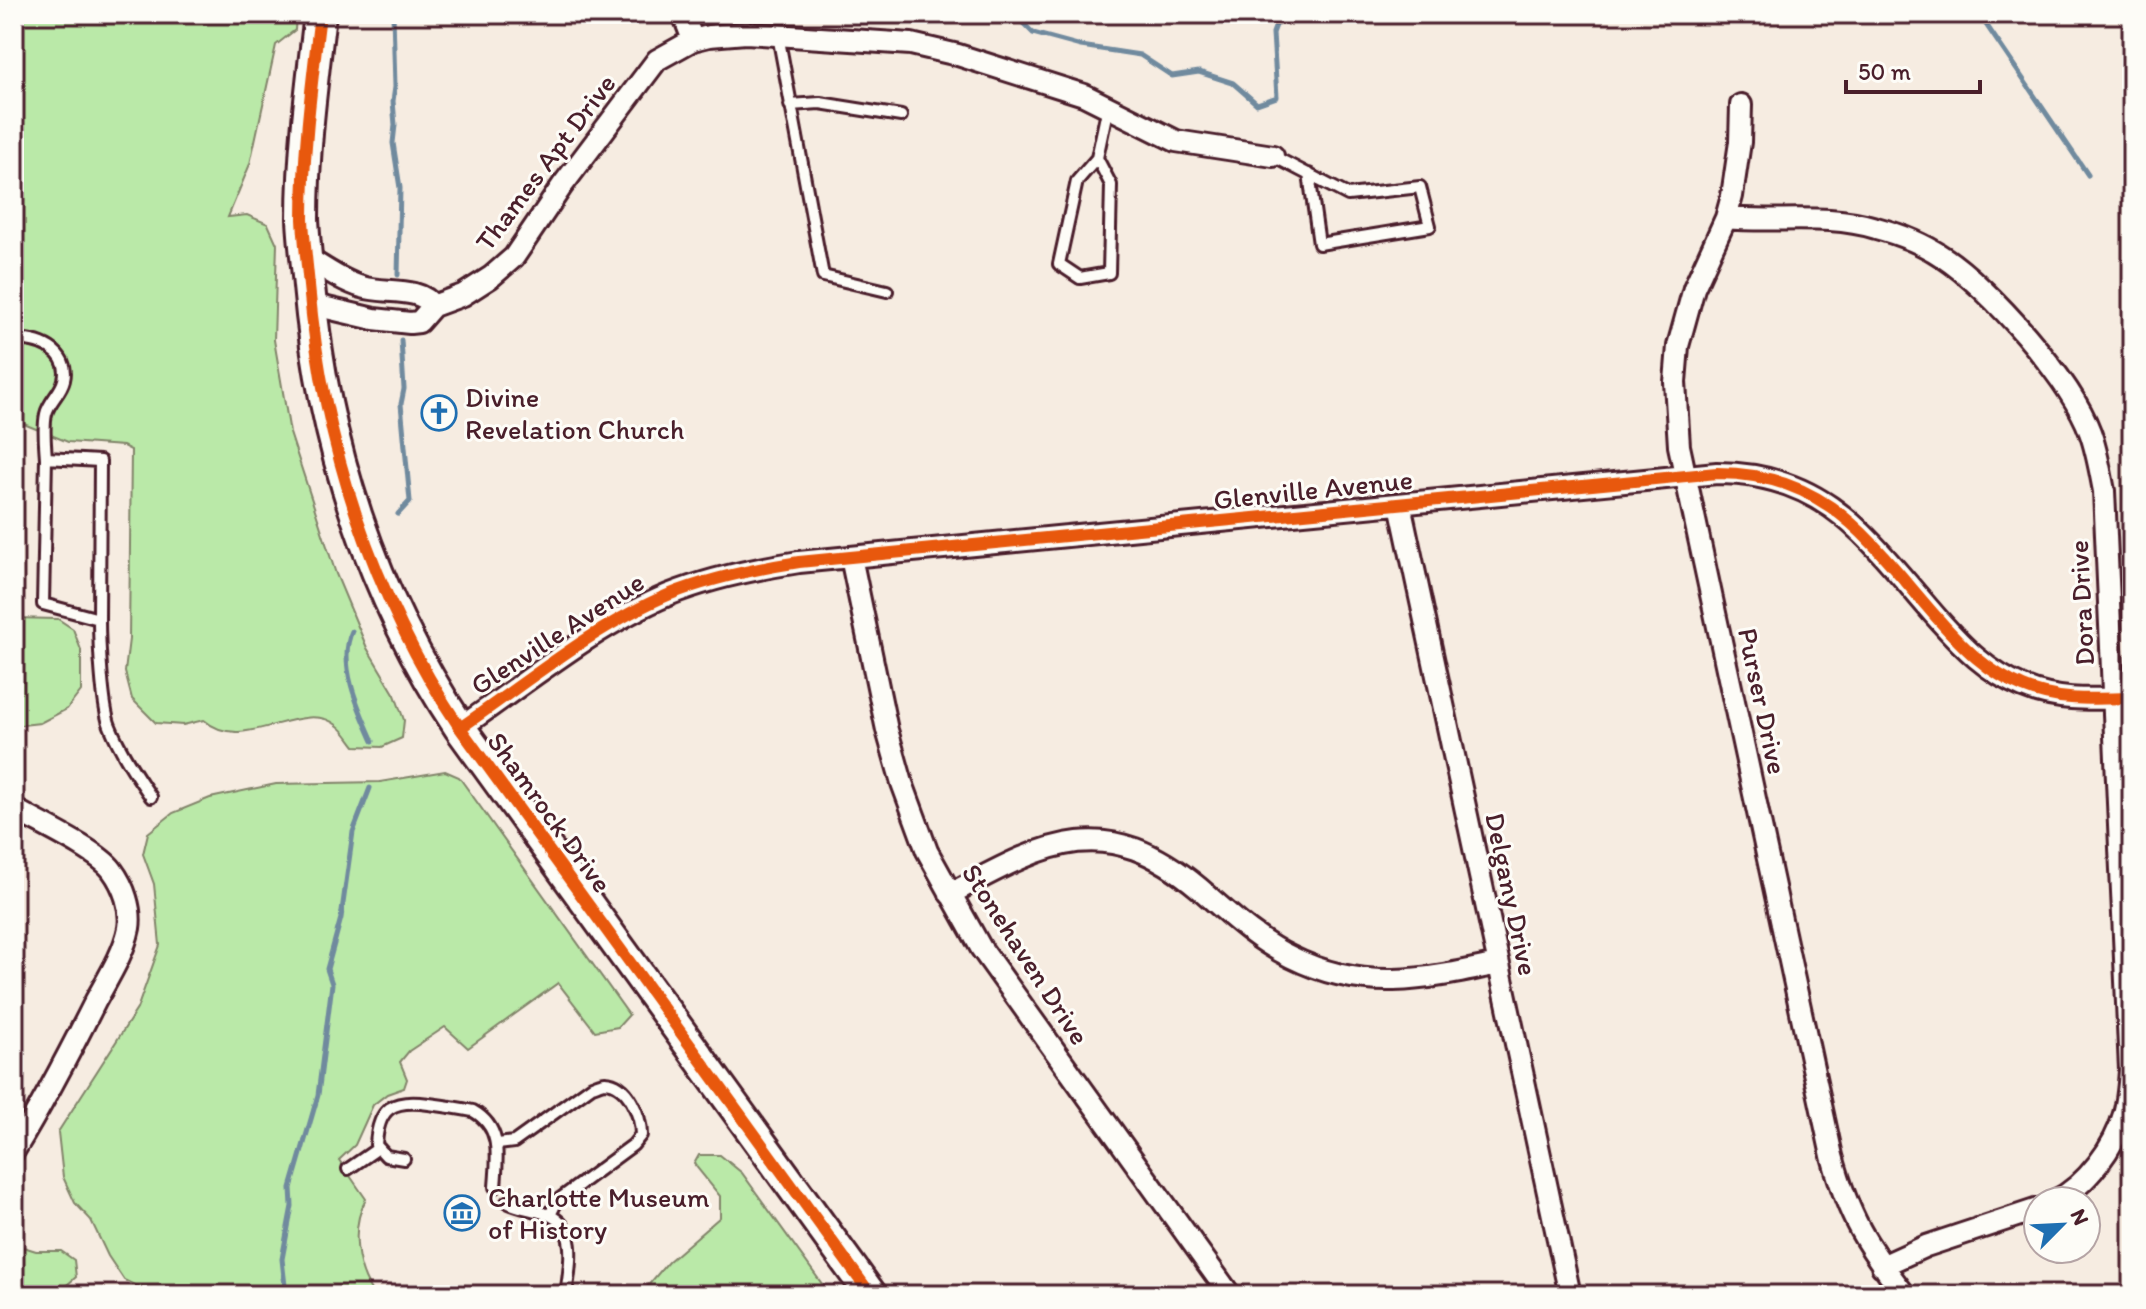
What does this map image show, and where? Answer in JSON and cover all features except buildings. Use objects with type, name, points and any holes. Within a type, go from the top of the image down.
[{"type":"street","name":"Shamrock Drive","points":[[320,14],[306,139],[303,221],[310,304],[327,416],[355,517],[377,574],[406,639],[460,728],[871,1295]]},
{"type":"street","points":[[683,14],[693,40]]},
{"type":"street","name":"Thames Apt Drive","points":[[310,304],[374,319],[419,322],[427,317],[433,306],[463,295],[491,277],[514,257],[562,186],[657,60],[693,40],[746,33],[911,44],[958,55],[1084,95],[1176,141],[1273,156]]},
{"type":"street","name":"Purser Drive","points":[[1741,105],[1740,142],[1732,196],[1726,218],[1694,288],[1678,346],[1675,414],[1832,1156],[1859,1232],[1905,1295]]},
{"type":"street","name":"Dora Drive","points":[[1726,218],[1758,221],[1837,220],[1877,228],[1918,243],[1942,256],[1973,279],[2051,366],[2074,398],[2089,430],[2104,491],[2123,698],[2130,1070],[2127,1104],[2118,1131],[2103,1156],[2077,1185]]},
{"type":"street","points":[[306,257],[350,283],[390,293],[417,294],[433,306]]},
{"type":"street","name":"Glenville Avenue","points":[[460,728],[594,635],[666,596],[735,573],[799,562],[1717,473],[1754,475],[1785,483],[1813,495],[1851,521],[1958,642],[1983,665],[2014,683],[2043,694],[2066,698],[2123,698]]},
{"type":"street","name":"Delgany Drive","points":[[1400,504],[1570,1295]]},
{"type":"street","name":"Stonehaven Drive","points":[[851,557],[887,730],[927,851],[981,948],[1230,1295]]},
{"type":"street","points":[[14,809],[101,858],[122,888],[130,916],[129,931],[113,968],[51,1088],[14,1151]]},
{"type":"street","points":[[950,894],[1018,858],[1052,845],[1082,840],[1114,843],[1160,859],[1258,938],[1312,966],[1349,977],[1390,982],[1433,978],[1498,964]]},
{"type":"street","points":[[1882,1266],[1926,1246],[2022,1214]]},
{"type":"lane","points":[[778,35],[823,276],[887,291]]},
{"type":"lane","points":[[790,105],[820,103],[901,116]]},
{"type":"lane","points":[[1097,158],[1111,185],[1109,273],[1080,278],[1059,264],[1077,181],[1097,158],[1108,106]]},
{"type":"lane","points":[[1273,156],[1309,174],[1348,195],[1420,187],[1430,226],[1319,244],[1309,174]]},
{"type":"lane","points":[[14,341],[46,344],[58,354],[65,371],[63,384],[48,408],[44,424],[43,604],[99,619]]},
{"type":"lane","points":[[46,458],[100,461],[99,619],[108,723],[133,772],[151,797]]},
{"type":"lane","points":[[498,1144],[514,1142],[592,1086],[606,1082],[616,1086],[633,1101],[641,1121],[641,1135],[633,1145],[557,1201],[550,1215]]},
{"type":"lane","points":[[377,1149],[377,1128],[381,1118],[398,1103],[410,1101],[473,1111],[488,1123],[498,1144],[495,1187]]},
{"type":"lane","points":[[377,1149],[386,1156],[404,1159]]},
{"type":"lane","points":[[348,1169],[377,1149]]},
{"type":"lane","points":[[507,1202],[550,1215],[563,1227],[571,1257],[566,1295]]},
{"type":"green space","points":[[14,14],[296,14],[295,30],[276,45],[250,164],[228,217],[247,215],[268,224],[277,244],[274,340],[290,433],[336,574],[367,648],[395,695],[404,720],[402,738],[382,747],[355,746],[338,726],[324,719],[308,717],[237,732],[220,729],[204,720],[183,725],[156,723],[132,699],[125,672],[129,639],[131,450],[123,446],[68,442],[14,420]]},
{"type":"green space","points":[[14,618],[58,619],[73,629],[81,650],[81,691],[67,709],[40,723],[14,726]]},
{"type":"green space","points":[[445,771],[459,777],[629,1015],[618,1027],[595,1031],[558,983],[468,1048],[445,1027],[409,1051],[400,1062],[407,1079],[404,1088],[387,1094],[373,1105],[355,1145],[339,1160],[366,1199],[358,1222],[357,1248],[363,1273],[374,1295],[155,1295],[124,1280],[108,1256],[91,1220],[75,1203],[63,1177],[58,1132],[137,1009],[160,945],[154,884],[143,854],[148,833],[173,813],[210,798],[276,784],[380,782]]},
{"type":"green space","points":[[699,1155],[720,1155],[742,1173],[830,1295],[640,1295],[668,1262],[720,1217],[720,1196],[694,1164]]},
{"type":"green space","points":[[14,1244],[36,1251],[61,1251],[74,1260],[76,1277],[61,1290],[48,1295],[14,1295]]},
{"type":"waterway","points":[[393,14],[393,143],[400,188],[398,275]]},
{"type":"waterway","points":[[1014,14],[1033,33],[1081,46],[1140,55],[1172,76],[1199,72],[1233,83],[1257,104],[1277,97],[1273,33],[1276,25],[1289,14]]},
{"type":"waterway","points":[[1979,14],[2088,175]]},
{"type":"waterway","points":[[398,514],[410,501],[401,404],[404,389],[401,340]]},
{"type":"waterway","points":[[352,631],[348,644],[348,672],[373,741]]},
{"type":"waterway","points":[[260,1295],[279,1291],[285,1286],[282,1259],[292,1206],[291,1188],[318,1095],[332,984],[327,969],[341,918],[353,832],[370,788]]},
{"type":"cycle path","points":[[320,14],[303,193],[309,286],[326,403],[357,517],[377,572],[429,678],[460,728],[871,1295]]},
{"type":"cycle path","points":[[460,728],[561,656],[641,608],[684,589],[749,571],[799,562],[1717,473],[1756,476],[1789,485],[1818,499],[1868,539],[1966,649],[2010,681],[2036,692],[2063,697],[2132,698]]},
{"type":"place","name":"Divine Revelation Church","points":[[439,413]]},
{"type":"place","name":"Charlotte Museum of History","points":[[462,1213]]}]
